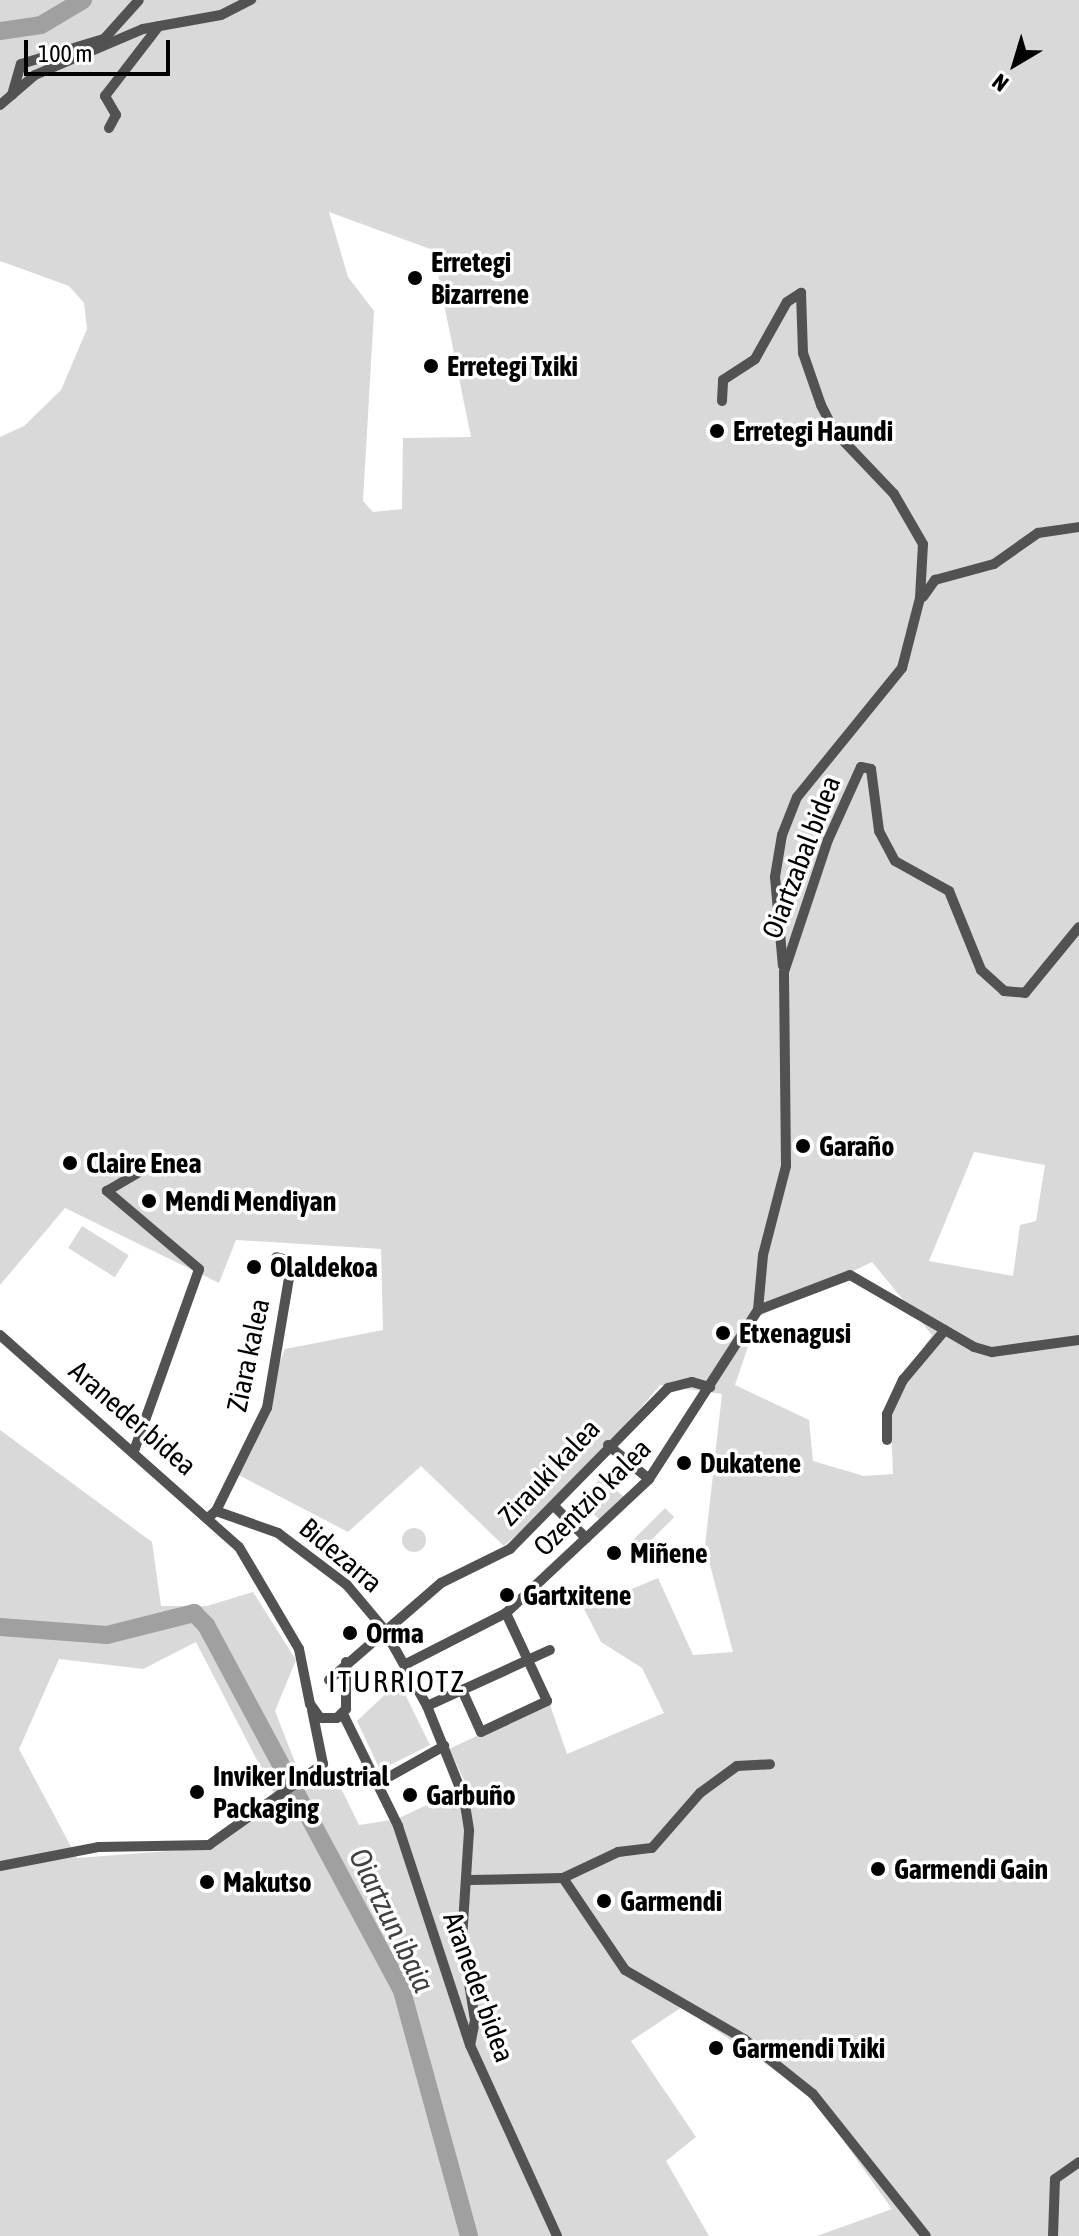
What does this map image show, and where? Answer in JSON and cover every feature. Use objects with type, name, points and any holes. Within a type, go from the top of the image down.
[{"type":"street","points":[[12,95],[21,64],[104,39],[139,0]]},
{"type":"street","points":[[0,105],[35,75],[165,20],[221,15],[251,0]]},
{"type":"street","points":[[109,128],[116,115],[105,96],[165,20]]},
{"type":"street","points":[[722,401],[723,380],[755,359],[787,302],[801,293],[803,353],[821,405],[834,431],[894,494],[923,544],[917,611],[902,668],[797,797],[782,835],[775,877],[784,972]]},
{"type":"street","points":[[917,611],[935,580],[994,564],[1046,530],[1079,527]]},
{"type":"street","name":"Oiartzabal bidea","points":[[758,1310],[763,1255],[786,1166],[784,972],[828,840],[865,764],[871,769],[879,831],[895,861],[949,891],[981,970],[1004,991],[1025,993],[1079,927]]},
{"type":"street","points":[[134,1451],[199,1269],[107,1191],[155,1163]]},
{"type":"street","name":"Ziara kalea","points":[[212,1514],[267,1408],[289,1278],[287,1260],[276,1257]]},
{"type":"street","points":[[758,1310],[850,1275],[945,1330],[992,1352],[1079,1340]]},
{"type":"street","name":"Ozentzio kalea","points":[[406,1664],[506,1613],[649,1479],[758,1310]]},
{"type":"street","points":[[887,1440],[887,1414],[903,1380],[945,1330]]},
{"type":"street","name":"Araneder bidea","points":[[0,1335],[212,1514],[248,1561],[306,1664],[310,1693]]},
{"type":"street","name":"Zirauki kalea","points":[[327,1681],[384,1629],[461,1569],[510,1549],[555,1507],[608,1445],[668,1388],[680,1382],[710,1387]]},
{"type":"street","points":[[608,1445],[649,1479]]},
{"type":"street","points":[[555,1507],[586,1538]]},
{"type":"street","name":"Bidezarra","points":[[212,1514],[278,1533],[347,1585],[384,1629],[427,1706],[464,1798],[470,1880],[462,1915],[475,2020],[470,2045]]},
{"type":"street","points":[[462,1690],[481,1732],[547,1701],[506,1613]]},
{"type":"street","points":[[427,1706],[550,1650]]},
{"type":"street","points":[[313,1731],[327,1720],[343,1714],[346,1662]]},
{"type":"street","name":"Araneder bidea","points":[[306,1664],[327,1681]]},
{"type":"street","points":[[0,1866],[12,1861],[99,1847],[209,1845],[276,1793],[313,1772],[325,1758],[313,1731],[310,1693],[327,1681],[345,1689]]},
{"type":"street","points":[[312,1710],[327,1720]]},
{"type":"street","name":"Araneder bidea","points":[[343,1714],[378,1783],[470,2045],[557,2236]]},
{"type":"street","name":"Araneder bidea","points":[[327,1720],[361,1752]]},
{"type":"street","points":[[378,1783],[444,1746]]},
{"type":"street","points":[[470,1880],[563,1878],[618,1852],[652,1848],[700,1793],[737,1766],[770,1764]]},
{"type":"street","points":[[563,1878],[625,1970],[744,2039],[813,2094],[880,2187],[926,2236]]},
{"type":"street","points":[[1053,2236],[1055,2179],[1079,2162]]},
{"type":"shaded area","points":[[0,0],[1079,0],[1079,2236],[817,2236],[892,2209],[810,2094],[682,2007],[631,2041],[696,2137],[666,2161],[709,2236],[0,2236],[0,1430],[152,1542],[161,1606],[207,1606],[253,1592],[296,1660],[275,1711],[304,1785],[334,1774],[359,1825],[397,1819],[467,1786],[449,1749],[549,1702],[567,1754],[664,1713],[642,1668],[601,1642],[584,1609],[658,1578],[693,1655],[733,1652],[705,1546],[722,1394],[660,1385],[588,1470],[504,1546],[421,1466],[348,1532],[235,1473],[285,1349],[383,1330],[381,1249],[236,1240],[219,1283],[65,1208],[0,1285],[0,437],[24,426],[61,390],[87,329],[84,303],[69,286],[0,261]],"holes":[[[329,212],[433,250],[471,437],[403,438],[402,509],[373,512],[363,501],[374,311],[348,277]],[[974,1152],[1045,1165],[1036,1221],[1020,1225],[1013,1276],[929,1261]],[[872,1262],[932,1335],[890,1396],[893,1474],[864,1476],[813,1461],[809,1420],[735,1385],[758,1317]],[[196,1642],[276,1797],[208,1848],[77,1858],[19,1749],[59,1659],[143,1669]]]},
{"type":"shaded area","points":[[82,1226],[129,1255],[115,1277],[68,1248]]},
{"type":"shaded area","points":[[601,1477],[624,1497],[600,1520],[580,1503]]},
{"type":"shaded area","points":[[665,1508],[674,1517],[642,1549],[633,1540]]},
{"type":"shaded area","points":[[414,1528],[423,1531],[426,1540],[423,1549],[414,1552],[405,1549],[402,1540],[405,1531]]},
{"type":"shaded area","points":[[393,1687],[402,1688],[430,1745],[380,1770],[357,1721]]},
{"type":"waterway","points":[[0,31],[41,25],[83,0]]},
{"type":"waterway","name":"Oiartzun ibaia","points":[[0,1627],[107,1635],[194,1613],[206,1625],[402,1991],[469,2236]]},
{"type":"place","name":"Erretegi Bizarrene","points":[[415,278]]},
{"type":"place","name":"Erretegi Txiki","points":[[431,366]]},
{"type":"place","name":"Erretegi Haundi","points":[[717,431]]},
{"type":"place","name":"Garaño","points":[[803,1146]]},
{"type":"place","name":"Claire Enea","points":[[70,1163]]},
{"type":"place","name":"Mendi Mendiyan","points":[[149,1201]]},
{"type":"place","name":"Olaldekoa","points":[[254,1267]]},
{"type":"place","name":"Etxenagusi","points":[[723,1333]]},
{"type":"place","name":"Dukatene","points":[[684,1463]]},
{"type":"place","name":"Miñene","points":[[614,1553]]},
{"type":"place","name":"Gartxitene","points":[[507,1595]]},
{"type":"place","name":"Orma","points":[[350,1633]]},
{"type":"place","name":"Inviker Industrial Packaging","points":[[197,1792]]},
{"type":"place","name":"Garbuño","points":[[410,1795]]},
{"type":"place","name":"Garmendi Gain","points":[[878,1869]]},
{"type":"place","name":"Makutso","points":[[207,1882]]},
{"type":"place","name":"Garmendi","points":[[604,1901]]},
{"type":"place","name":"Garmendi Txiki","points":[[716,2048]]},
{"type":"district","name":"ITURRIOTZ","points":[[397,1681]]}]
